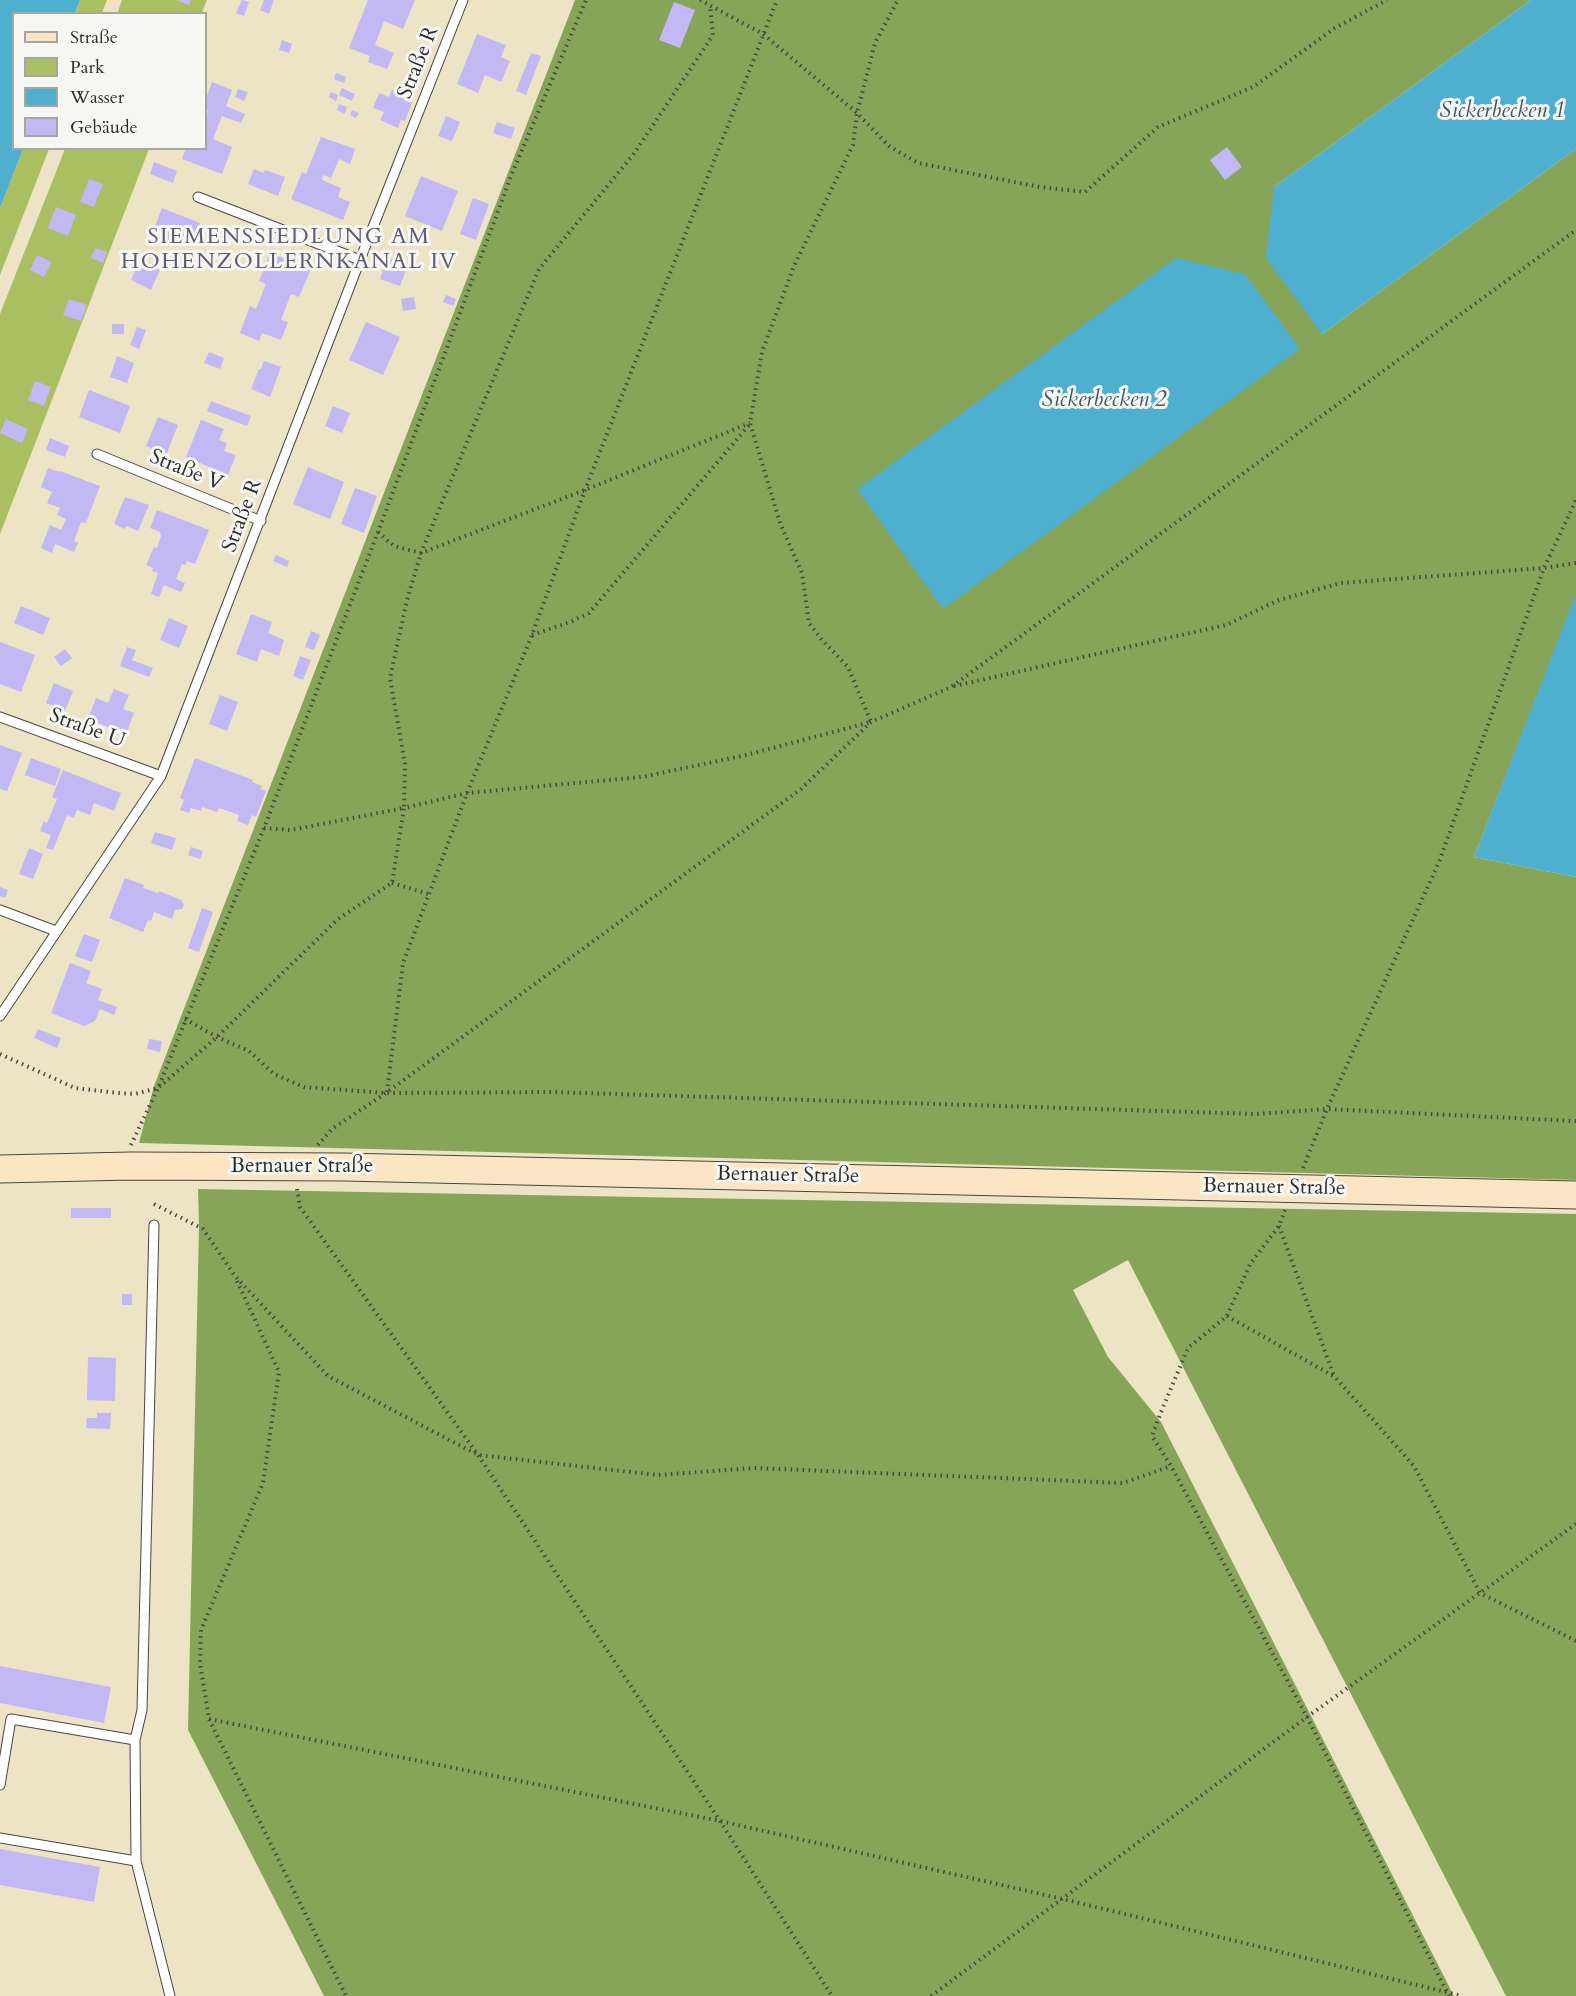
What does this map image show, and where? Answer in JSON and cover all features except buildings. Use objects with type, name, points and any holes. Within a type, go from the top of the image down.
[{"type":"main road","name":"Bernauer Straße","points":[[0,1169],[131,1166],[304,1167],[1576,1195]]},
{"type":"lane","name":"Straße R","points":[[0,1016],[161,776],[463,0]]},
{"type":"lane","points":[[198,197],[360,260]]},
{"type":"lane","name":"Straße V","points":[[97,454],[261,521]]},
{"type":"lane","name":"Straße U","points":[[0,717],[161,776]]},
{"type":"lane","points":[[0,910],[56,931]]},
{"type":"lane","points":[[154,1226],[142,1710],[135,1740],[136,1862],[170,1996]]},
{"type":"lane","points":[[0,1785],[11,1719],[135,1740]]},
{"type":"lane","points":[[0,1838],[136,1862]]},
{"type":"path","points":[[131,1166],[129,1149],[158,1088],[264,828],[513,171],[586,0]]},
{"type":"path","points":[[700,0],[763,34],[857,113],[889,146],[918,163],[1040,187],[1085,192],[1158,127],[1253,87],[1335,28],[1387,0]]},
{"type":"path","points":[[386,1093],[403,963],[467,793],[532,635],[585,490],[777,0]]},
{"type":"path","points":[[871,722],[849,667],[822,640],[810,623],[802,573],[780,523],[750,423],[762,352],[794,266],[853,144],[857,113],[875,43],[898,0]]},
{"type":"path","points":[[0,1054],[75,1088],[135,1094],[158,1088],[217,1037],[338,919],[392,883],[404,808],[405,764],[390,678],[407,600],[421,553],[539,269],[633,154],[714,35],[710,6]]},
{"type":"path","points":[[951,687],[1576,230]]},
{"type":"path","points":[[378,532],[394,546],[421,553],[750,423]]},
{"type":"path","points":[[532,635],[589,613],[750,423]]},
{"type":"path","points":[[1448,1994],[1307,1717],[1171,1466],[1152,1436],[1188,1348],[1227,1316],[1250,1264],[1279,1226],[1292,1188],[1439,862],[1544,568],[1576,500]]},
{"type":"path","points":[[264,828],[291,830],[467,793],[642,777],[746,755],[871,722],[951,687],[1226,625],[1279,600],[1341,583],[1544,568],[1576,563]]},
{"type":"path","points":[[832,1996],[720,1821],[478,1455],[300,1207],[297,1196],[304,1167],[312,1152],[332,1129],[386,1093],[801,789],[871,722]]},
{"type":"path","points":[[392,883],[429,894]]},
{"type":"path","points":[[185,1019],[249,1051],[273,1074],[304,1087],[386,1093],[552,1092],[1256,1114],[1327,1109],[1576,1121]]},
{"type":"path","points":[[154,1204],[203,1229],[235,1276],[328,1376],[478,1455],[658,1475],[754,1468],[1123,1483],[1171,1466]]},
{"type":"path","points":[[1279,1226],[1335,1377]]},
{"type":"path","points":[[235,1276],[279,1372],[263,1483],[201,1630],[200,1663],[209,1719],[346,1996]]},
{"type":"path","points":[[1227,1316],[1335,1377],[1414,1466],[1480,1593],[1576,1641]]},
{"type":"path","points":[[931,1996],[1307,1717],[1576,1524]]},
{"type":"path","points":[[209,1719],[720,1821],[1063,1899],[1462,1996]]},
{"type":"green space","points":[[80,0],[107,0],[102,12],[76,12]]},
{"type":"green space","points":[[122,0],[207,0],[202,12],[118,12]]},
{"type":"green space","points":[[575,0],[1531,0],[1274,187],[1322,334],[1576,149],[1576,596],[1474,857],[1576,877],[1576,1180],[139,1143],[154,1086]]},
{"type":"green space","points":[[23,150],[49,150],[0,275],[0,208]]},
{"type":"green space","points":[[65,150],[149,150],[0,534],[0,314]]},
{"type":"green space","points":[[198,1189],[1576,1214],[1576,1996],[1506,1996],[1128,1260],[1073,1290],[1108,1357],[1161,1422],[1454,1996],[324,1996],[188,1730]]},
{"type":"water","points":[[0,0],[80,0],[75,12],[12,12],[12,150],[23,150],[0,208]]},
{"type":"water","name":"Sickerbecken 1","points":[[1531,0],[1576,0],[1576,149],[1322,334],[1266,258],[1274,187]]},
{"type":"water","name":"Sickerbecken 2","points":[[1176,258],[1245,274],[1300,349],[943,609],[857,489]]},
{"type":"water","points":[[1576,596],[1576,877],[1474,857]]},
{"type":"district","name":"SIEMENSSIEDLUNG AM HOHENZOLLERNKANAL IV","points":[[289,250]]}]
